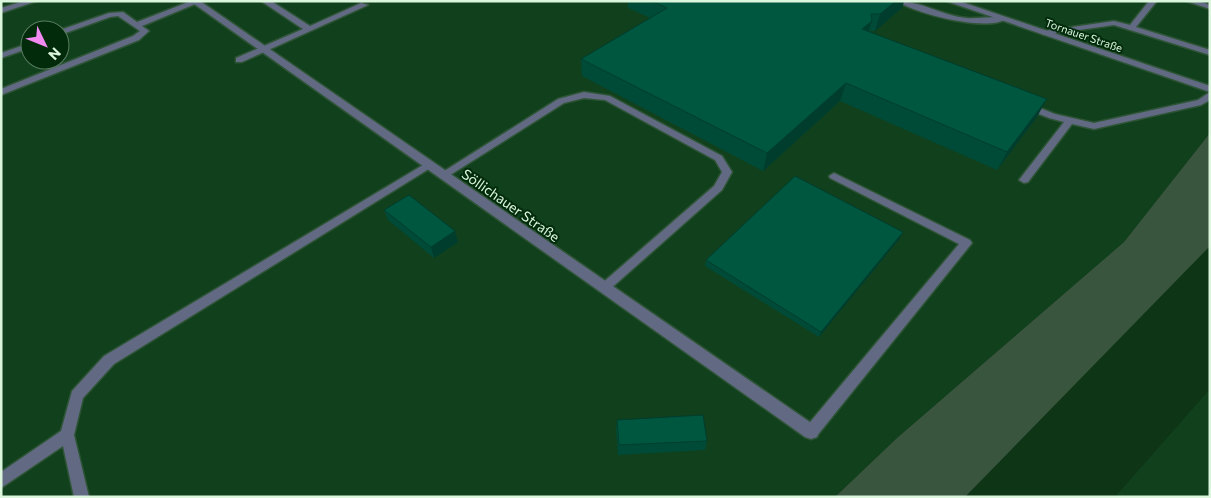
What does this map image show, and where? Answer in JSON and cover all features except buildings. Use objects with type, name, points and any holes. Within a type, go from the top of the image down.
[{"type":"street","name":"Tornauer Straße","points":[[950,1],[1210,90]]},
{"type":"street","name":"Söllichauer Straße","points":[[195,2],[811,432]]},
{"type":"lane","points":[[1,11],[33,1]]},
{"type":"lane","points":[[266,1],[309,29]]},
{"type":"lane","points":[[901,1],[954,20],[987,22],[1002,19]]},
{"type":"lane","points":[[1132,28],[1153,1]]},
{"type":"lane","points":[[1190,1],[1210,7]]},
{"type":"lane","points":[[137,25],[195,2]]},
{"type":"lane","points":[[239,60],[364,5]]},
{"type":"lane","points":[[1,92],[136,38],[145,31],[120,14],[109,15],[70,30]]},
{"type":"lane","points":[[1044,33],[1114,23],[1210,53]]},
{"type":"lane","points":[[1,56],[20,49]]},
{"type":"lane","points":[[443,175],[562,102],[584,95],[607,98],[719,158],[727,172],[718,188],[604,288]]},
{"type":"lane","points":[[1016,102],[1052,116],[1094,126],[1201,102],[1210,95]]},
{"type":"lane","points":[[1024,180],[1070,120]]},
{"type":"lane","points":[[82,497],[67,435],[77,396],[109,360],[428,165]]},
{"type":"lane","points":[[811,432],[966,243],[834,176]]},
{"type":"lane","points":[[1,481],[67,435]]},
{"type":"shaded area","points":[[1,1],[1210,1],[1210,133],[1124,242],[897,438],[835,497],[1,497]]},
{"type":"shaded area","points":[[1210,133],[1210,246],[965,497],[835,497],[897,438],[1124,242]]},
{"type":"shaded area","points":[[1210,389],[1210,497],[1115,497]]}]
